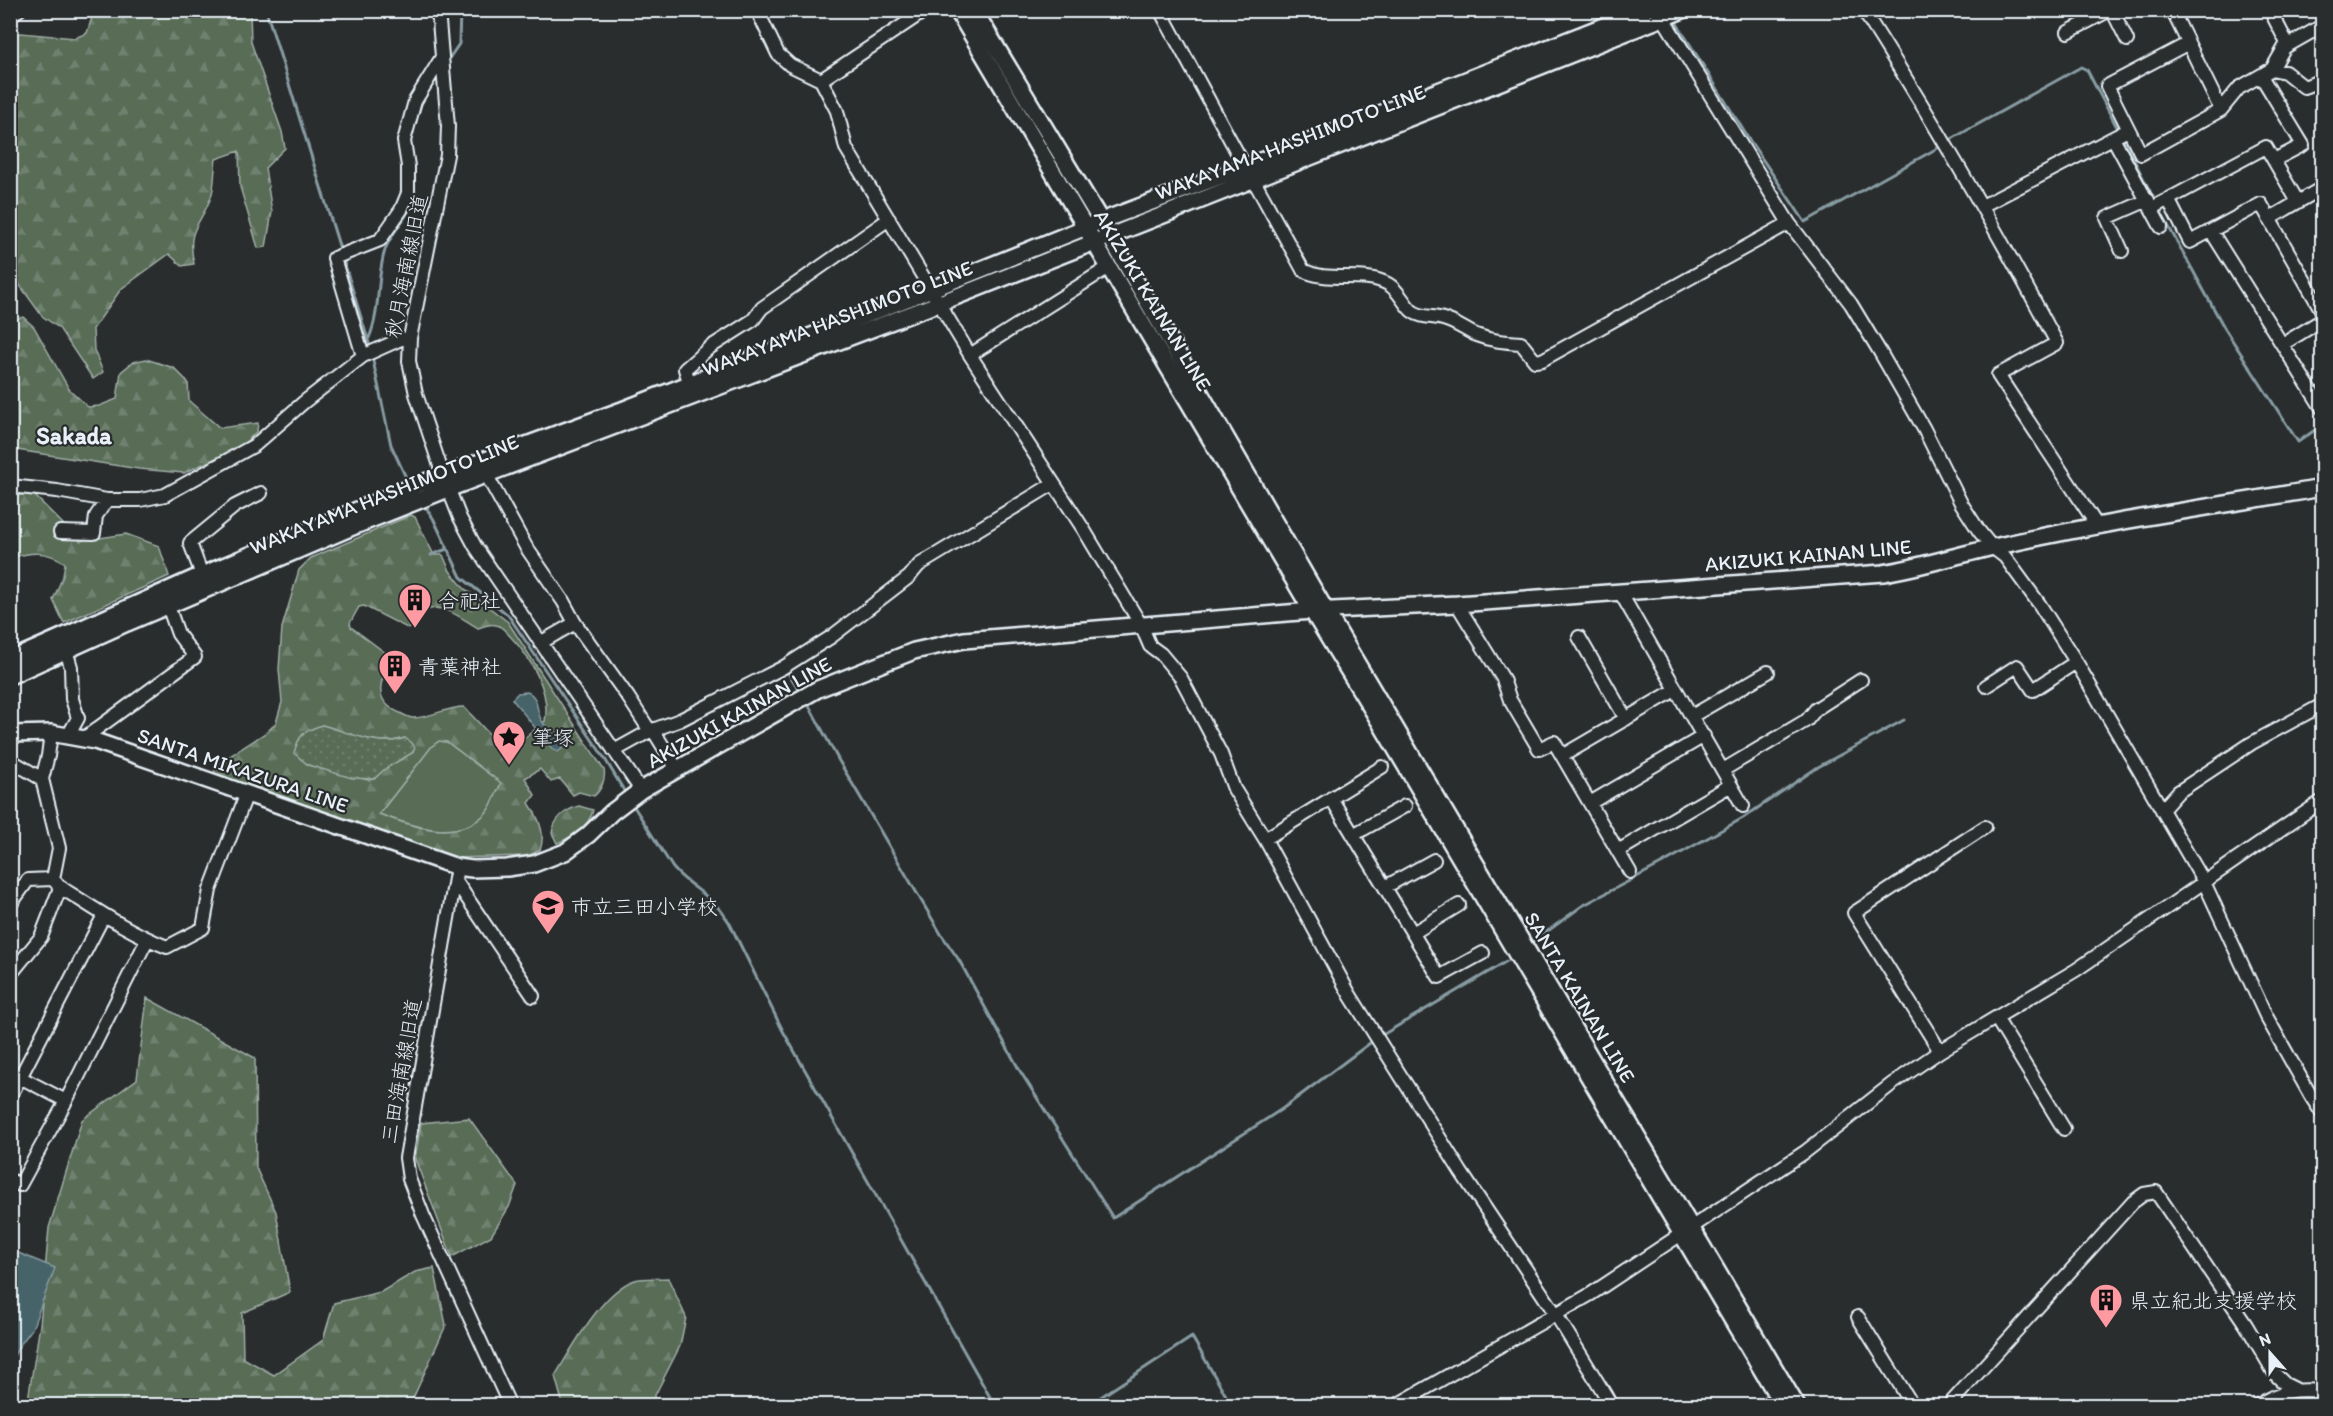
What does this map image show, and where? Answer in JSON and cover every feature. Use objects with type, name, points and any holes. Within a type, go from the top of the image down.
[{"type":"main road","name":"AKIZUKI KAINAN LINE","points":[[957,10],[1093,242],[1319,611]]},
{"type":"main road","name":"AKIZUKI KAINAN LINE","points":[[974,10],[1101,220],[1319,611]]},
{"type":"main road","name":"WAKAYAMA HASHIMOTO LINE","points":[[10,676],[168,606],[429,497],[446,482],[936,296],[1093,242],[1249,173],[1644,10]]},
{"type":"main road","name":"WAKAYAMA HASHIMOTO LINE","points":[[936,296],[1101,220],[1249,173],[1661,14],[1683,10]]},
{"type":"main road","name":"WAKAYAMA HASHIMOTO LINE","points":[[10,660],[202,575],[417,485],[486,474],[691,389]]},
{"type":"main road","name":"AKIZUKI KAINAN LINE","points":[[456,873],[472,869],[507,868],[534,864],[550,859],[573,847],[633,796],[818,688],[914,651],[964,640],[1319,611],[1457,604],[1883,573],[1914,568],[1992,547],[2098,526],[2322,488]]},
{"type":"main road","name":"SANTA KAINAN LINE","points":[[1319,611],[1384,729],[1687,1231],[1797,1406]]},
{"type":"main road","name":"SANTA MIKAZURA LINE","points":[[10,734],[51,733],[95,741],[247,794],[456,873]]},
{"type":"main road","name":"SANTA KAINAN LINE","points":[[1687,1231],[1783,1406]]},
{"type":"street","points":[[10,15],[19,10]]},
{"type":"street","name":"秋月海南線旧道","points":[[438,10],[444,76],[447,156],[410,338],[409,361],[416,394],[460,518],[476,546],[614,751],[633,796]]},
{"type":"street","points":[[757,10],[778,54],[790,65],[821,80],[837,111],[846,148],[970,355],[1084,530],[1150,646],[1161,654],[1181,678],[1221,754],[1234,789],[1265,839],[1350,995],[1461,1172],[1555,1313],[1612,1406]]},
{"type":"street","points":[[821,80],[926,10]]},
{"type":"street","points":[[1160,10],[1303,270],[1312,275],[1367,279],[1388,284],[1400,294],[1413,311],[1424,316],[1444,319],[1477,335],[1500,342],[1521,343],[1535,361],[1542,360],[1789,223]]},
{"type":"street","points":[[1863,10],[1982,206],[2056,342],[1998,375],[2098,526]]},
{"type":"street","points":[[2068,32],[2111,10],[2127,40]]},
{"type":"street","points":[[2172,10],[2221,110]]},
{"type":"street","points":[[2187,44],[2107,86],[2141,154],[2221,110],[2239,88],[2272,69],[2287,43],[2271,11]]},
{"type":"street","points":[[1661,14],[1789,223],[1851,304],[1924,429],[1961,503],[1992,547],[2005,556],[2076,662],[2204,882],[2266,1017],[2322,1113]]},
{"type":"street","points":[[2285,47],[2322,26]]},
{"type":"street","points":[[365,355],[334,258],[380,240],[401,210],[408,193],[408,166],[404,141],[415,101],[442,57]]},
{"type":"street","points":[[2272,69],[2284,72],[2304,87],[2322,80]]},
{"type":"street","points":[[2261,76],[2303,145],[2274,160]]},
{"type":"street","points":[[1982,206],[2128,130]]},
{"type":"street","points":[[2113,138],[2161,227]]},
{"type":"street","points":[[2122,251],[2107,218],[2168,199],[2266,147],[2298,202]]},
{"type":"street","points":[[2269,219],[2322,188]]},
{"type":"street","points":[[2168,199],[2190,242],[2261,204],[2322,310]]},
{"type":"street","points":[[691,389],[685,369],[709,348],[753,320],[762,308],[889,219]]},
{"type":"street","points":[[2211,231],[2322,408]]},
{"type":"street","points":[[970,355],[1109,267]]},
{"type":"street","points":[[2283,344],[2322,320]]},
{"type":"street","points":[[10,486],[108,500],[140,501],[165,495],[255,445],[304,402],[365,355],[410,338]]},
{"type":"street","points":[[486,474],[526,547],[563,601],[575,623],[677,769]]},
{"type":"street","points":[[614,751],[782,668],[831,637],[909,576],[919,565],[1053,484]]},
{"type":"street","points":[[202,575],[190,543],[235,506],[261,493]]},
{"type":"street","points":[[60,532],[94,533],[96,516],[108,500]]},
{"type":"street","points":[[1620,592],[1743,806]]},
{"type":"street","points":[[1457,604],[1503,680],[1510,700],[1539,749],[1554,742],[1630,872]]},
{"type":"street","points":[[75,737],[195,657],[178,634],[168,606]]},
{"type":"street","points":[[540,642],[575,623]]},
{"type":"street","points":[[1579,637],[1626,719]]},
{"type":"street","points":[[66,650],[71,667],[72,699],[78,718],[75,737]]},
{"type":"street","points":[[1986,686],[2017,666],[2033,690],[2076,662]]},
{"type":"street","points":[[1692,716],[1768,672]]},
{"type":"street","points":[[1723,770],[1807,720],[1816,709],[1861,680]]},
{"type":"street","points":[[1562,756],[1675,690]]},
{"type":"street","points":[[2162,810],[2178,792],[2252,743],[2322,705]]},
{"type":"street","points":[[10,975],[41,937],[56,883],[59,848],[42,779],[51,733]]},
{"type":"street","points":[[1590,803],[1704,736]]},
{"type":"street","points":[[10,760],[42,779]]},
{"type":"street","points":[[1265,839],[1382,767]]},
{"type":"street","points":[[1618,851],[1731,785]]},
{"type":"street","points":[[10,905],[28,880],[56,883],[147,940],[167,947],[203,928],[210,890],[247,794]]},
{"type":"street","points":[[1331,798],[1439,977],[1483,953]]},
{"type":"street","points":[[1395,1406],[1591,1294],[1805,1152],[1892,1084],[1940,1051],[2076,970],[2322,801]]},
{"type":"street","points":[[1353,835],[1405,806]]},
{"type":"street","points":[[1940,1051],[1854,914],[1985,827]]},
{"type":"street","points":[[1385,887],[1434,860]]},
{"type":"street","points":[[456,873],[533,996]]},
{"type":"street","name":"三田海南線旧道","points":[[456,873],[406,1158],[409,1179],[423,1215],[510,1406]]},
{"type":"street","points":[[1413,933],[1459,905]]},
{"type":"street","points":[[10,1097],[16,1074],[104,915]]},
{"type":"street","points":[[10,1180],[20,1185],[66,1101],[147,940]]},
{"type":"street","points":[[1996,1018],[2064,1129]]},
{"type":"street","points":[[16,1074],[66,1101]]},
{"type":"street","points":[[1948,1406],[2133,1202],[2144,1194],[2156,1192],[2246,1325],[2275,1374],[2285,1384],[2295,1389]]},
{"type":"street","points":[[1858,1317],[1913,1406]]},
{"type":"street","points":[[2257,1406],[2277,1394],[2295,1389],[2322,1391]]},
{"type":"green space","points":[[94,11],[250,11],[251,42],[282,132],[285,148],[265,168],[272,212],[266,247],[258,248],[240,187],[239,151],[216,159],[211,197],[193,234],[194,264],[182,266],[169,254],[121,289],[93,329],[94,350],[103,372],[93,379],[59,328],[42,316],[11,273],[10,32],[75,38],[87,33]]},
{"type":"green space","points":[[23,317],[34,327],[69,389],[88,407],[99,406],[117,399],[121,372],[133,362],[146,359],[174,368],[188,382],[189,401],[220,428],[258,423],[257,431],[243,445],[184,473],[139,469],[11,449],[10,321]]},
{"type":"green space","points":[[32,493],[80,541],[126,534],[159,546],[169,576],[64,623],[53,600],[63,576],[65,563],[52,556],[38,553],[11,558],[11,497]]},
{"type":"green space","points":[[411,515],[415,517],[434,555],[443,555],[450,571],[464,588],[508,622],[604,770],[602,784],[594,796],[579,792],[573,795],[560,779],[551,782],[540,769],[525,778],[535,795],[529,803],[540,825],[542,844],[540,850],[527,856],[453,858],[214,776],[215,767],[219,763],[267,732],[276,723],[282,702],[279,669],[282,628],[299,570],[311,558]],"holes":[[[364,606],[409,629],[425,611],[438,608],[478,628],[492,624],[504,629],[525,654],[542,686],[545,698],[545,721],[510,750],[505,751],[464,707],[413,718],[391,708],[382,696],[381,683],[392,659],[351,627],[350,623],[359,607]],[[322,725],[374,740],[395,741],[405,738],[412,753],[386,768],[374,779],[368,780],[308,765]],[[439,741],[447,742],[501,783],[489,809],[471,824],[446,830],[432,829],[418,827],[379,814],[432,746]]]},
{"type":"green space","points":[[322,725],[374,740],[395,741],[405,738],[415,748],[412,753],[386,768],[374,779],[352,778],[308,765],[294,753],[303,734]]},
{"type":"green space","points":[[439,741],[447,742],[501,783],[486,813],[471,824],[445,830],[404,823],[379,814],[432,746]]},
{"type":"green space","points":[[579,806],[593,810],[591,816],[574,835],[557,843],[552,833],[555,823],[569,810]]},
{"type":"green space","points":[[147,998],[255,1058],[256,1168],[276,1212],[290,1292],[242,1313],[243,1358],[274,1375],[323,1340],[334,1303],[381,1292],[415,1272],[434,1268],[446,1325],[410,1405],[27,1406],[40,1325],[49,1228],[82,1120],[137,1079]]},
{"type":"green space","points":[[469,1118],[517,1185],[509,1207],[491,1236],[452,1257],[415,1159],[421,1123]]},
{"type":"green space","points":[[668,1278],[686,1317],[680,1346],[650,1405],[563,1405],[555,1376],[600,1307],[611,1295],[635,1280]]},
{"type":"water","points":[[527,692],[534,697],[542,721],[559,741],[562,749],[558,752],[553,750],[512,699],[518,693]]},
{"type":"water","points":[[11,1250],[55,1268],[32,1329],[11,1361]]},
{"type":"waterway","points":[[266,10],[341,252]]},
{"type":"waterway","points":[[448,60],[459,44],[460,10]]},
{"type":"waterway","points":[[1676,22],[1750,141],[1805,222],[1943,145]]},
{"type":"waterway","points":[[1948,141],[2081,67],[2087,70],[2119,131]]},
{"type":"waterway","points":[[417,115],[424,96]]},
{"type":"waterway","points":[[2122,137],[2156,203]]},
{"type":"waterway","points":[[369,338],[373,327],[385,250],[412,204],[414,186]]},
{"type":"waterway","points":[[2159,209],[2225,329],[2298,442],[2322,425]]},
{"type":"waterway","points":[[343,259],[371,350]]},
{"type":"waterway","points":[[372,356],[391,445],[408,482]]},
{"type":"waterway","points":[[424,505],[433,518],[461,577],[508,615],[626,794]]},
{"type":"waterway","points":[[431,555],[447,549]]},
{"type":"waterway","points":[[786,670],[800,691]]},
{"type":"waterway","points":[[807,702],[839,761],[941,934],[959,960],[1020,1071],[1113,1218],[1282,1109],[1374,1040]]},
{"type":"waterway","points":[[1534,941],[1582,906],[1743,818],[1818,767],[1904,720]]},
{"type":"waterway","points":[[631,802],[673,868],[709,898],[729,922],[783,1031],[995,1406]]},
{"type":"waterway","points":[[1379,1037],[1507,961]]},
{"type":"waterway","points":[[1087,1406],[1192,1337],[1232,1406]]},
{"type":"place","name":"合祀社","points":[[415,629]]},
{"type":"place","name":"青葉神社","points":[[395,695]]},
{"type":"place","name":"筆塚","points":[[509,766]]},
{"type":"place","name":"市立三田小学校","points":[[548,935]]},
{"type":"place","name":"県立紀北支援学校","points":[[2106,1329]]},
{"type":"district","name":"Sakada","points":[[74,435]]}]
